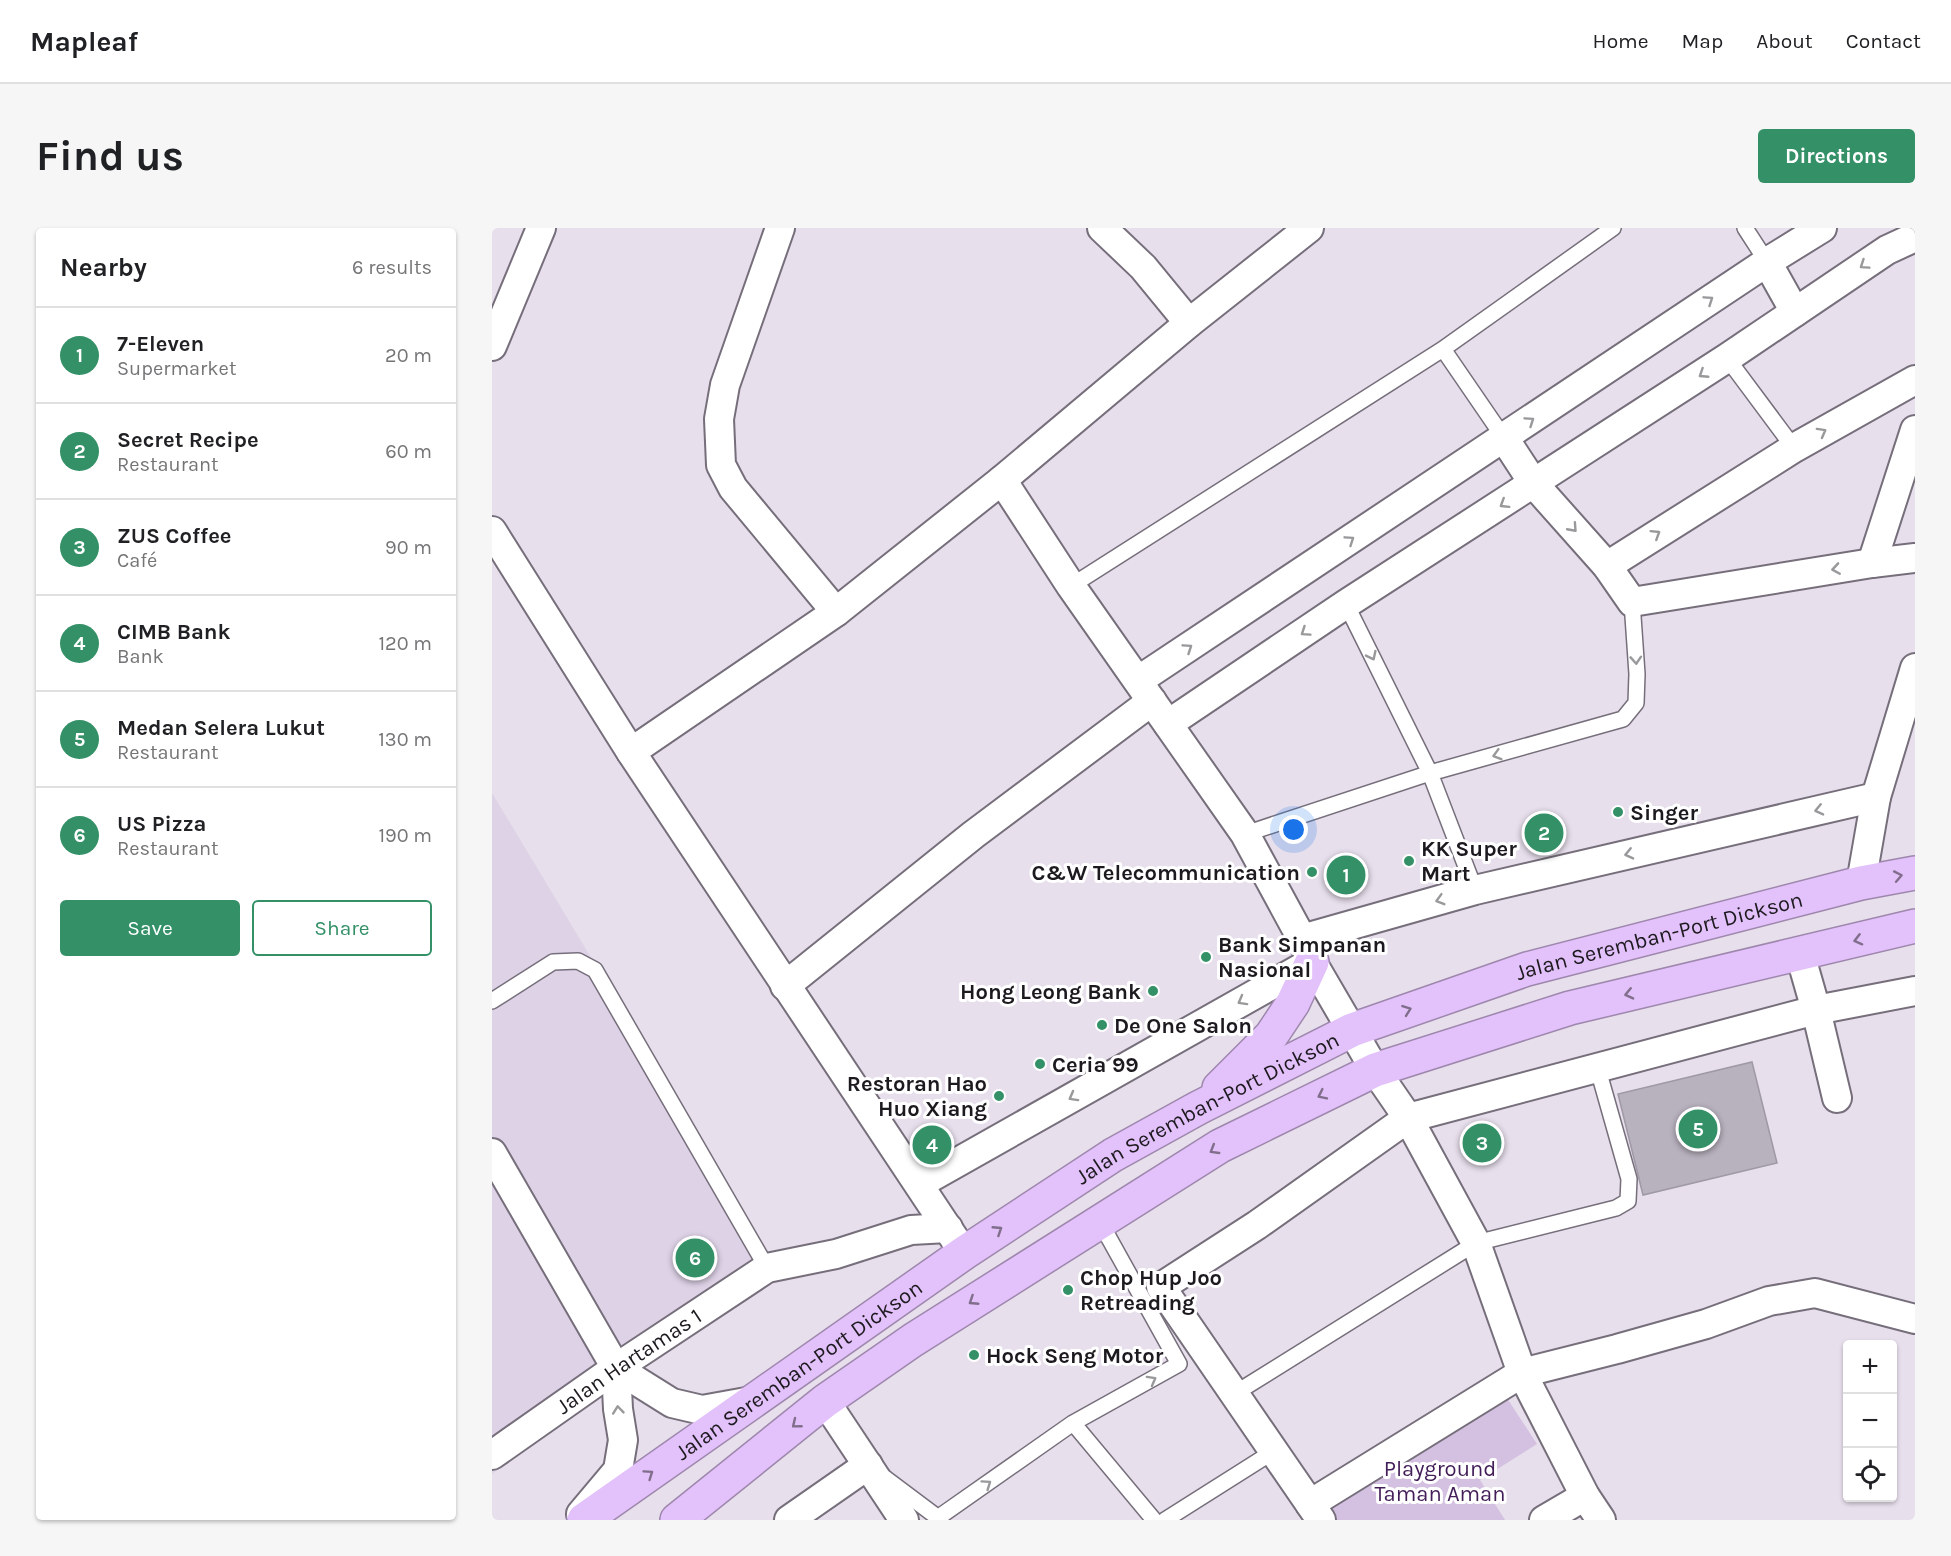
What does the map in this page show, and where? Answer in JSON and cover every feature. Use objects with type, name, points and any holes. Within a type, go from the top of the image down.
[{"type":"highway","name":"Jalan Seremban-Port Dickson","points":[[584,1520],[754,1400],[956,1240],[1198,1108],[1352,1030],[1527,969],[1861,884],[1915,873]]},
{"type":"highway","name":"Jalan Seremban-Port Dickson","points":[[677,1520],[825,1401],[913,1340],[1220,1146],[1375,1070],[1570,1008],[1915,926]]},
{"type":"highway","points":[[1198,1108],[1271,1036],[1293,1003],[1307,950]]},
{"type":"street","points":[[492,346],[542,228]]},
{"type":"street","points":[[780,228],[725,385],[719,419],[721,465],[733,488],[836,612]]},
{"type":"street","points":[[1102,228],[1143,267],[1188,323]]},
{"type":"street","points":[[631,752],[836,612],[1002,480],[1188,323],[1309,228]]},
{"type":"street","points":[[785,986],[973,835],[1504,438],[1767,262],[1822,228]]},
{"type":"street","points":[[1153,702],[1346,604],[1727,358],[1887,250],[1915,237]]},
{"type":"street","points":[[1767,262],[1795,312]]},
{"type":"street","points":[[1607,566],[1794,448],[1915,380]]},
{"type":"street","points":[[1872,563],[1915,430]]},
{"type":"street","points":[[1504,438],[1534,484],[1607,566],[1632,602],[1915,558]]},
{"type":"street","points":[[1002,480],[1071,586],[1245,834],[1352,1030],[1375,1070],[1408,1118],[1476,1243],[1522,1373],[1585,1496],[1601,1520]]},
{"type":"street","points":[[492,531],[631,752],[956,1240]]},
{"type":"street","points":[[1861,884],[1876,797],[1915,668]]},
{"type":"street","points":[[919,1184],[1307,950],[1475,890],[1876,797]]},
{"type":"street","points":[[1800,954],[1837,1098]]},
{"type":"street","points":[[1915,991],[1816,1010],[1597,1066],[1408,1118],[1257,1225],[1152,1293],[1234,1394],[1315,1512],[1522,1373],[1696,1326],[1769,1301],[1815,1293],[1915,1319]]},
{"type":"street","points":[[492,1152],[616,1368],[618,1410],[623,1440],[618,1470],[576,1520]]},
{"type":"street","points":[[767,1268],[836,1254],[911,1230],[956,1240]]},
{"type":"street","name":"Jalan Hartamas 1","points":[[492,1455],[616,1368],[767,1268]]},
{"type":"street","points":[[616,1368],[672,1403],[702,1410],[754,1400]]},
{"type":"street","points":[[825,1401],[904,1520]]},
{"type":"street","points":[[789,1520],[868,1465]]},
{"type":"street","points":[[1544,1520],[1585,1496]]},
{"type":"lane","points":[[1071,586],[1443,349],[1612,228]]},
{"type":"lane","points":[[1745,228],[1767,262]]},
{"type":"lane","points":[[1443,349],[1504,438]]},
{"type":"lane","points":[[1727,358],[1794,448]]},
{"type":"lane","points":[[1245,834],[1430,773],[1623,719],[1636,703],[1637,674],[1632,602]]},
{"type":"lane","points":[[1346,604],[1430,773],[1475,890]]},
{"type":"lane","points":[[492,1001],[553,962],[578,961],[595,970],[767,1268]]},
{"type":"lane","points":[[1234,1394],[1476,1243],[1617,1208],[1628,1201],[1629,1179],[1597,1066]]},
{"type":"lane","points":[[868,1465],[940,1519],[1073,1423],[1179,1364],[1152,1293],[1100,1222]]},
{"type":"lane","points":[[1073,1423],[1154,1520]]},
{"type":"lane","points":[[1165,1520],[1274,1451]]},
{"type":"shaded area","points":[[492,793],[770,1255],[492,1474]]},
{"type":"green space","name":"Playground Taman Aman","points":[[1505,1395],[1537,1444],[1480,1480],[1505,1520],[1323,1520],[1318,1512]]},
{"type":"building","points":[[1752,1062],[1777,1163],[1643,1195],[1618,1094]]},
{"type":"place","name":"Singer","points":[[1618,812]]},
{"type":"place","name":"Secret Recipe","points":[[1544,833]]},
{"type":"place","name":"KK Super Mart","points":[[1409,861]]},
{"type":"place","name":"C&W Telecommunication","points":[[1312,872]]},
{"type":"place","name":"7-Eleven","points":[[1346,875]]},
{"type":"place","name":"Bank Simpanan Nasional","points":[[1206,957]]},
{"type":"place","name":"Hong Leong Bank","points":[[1153,991]]},
{"type":"place","name":"De One Salon","points":[[1102,1025]]},
{"type":"place","name":"Ceria 99","points":[[1040,1064]]},
{"type":"place","name":"Restoran Hao Huo Xiang","points":[[999,1096]]},
{"type":"place","name":"Medan Selera Lukut","points":[[1698,1129]]},
{"type":"place","name":"ZUS Coffee","points":[[1482,1143]]},
{"type":"place","name":"CIMB Bank","points":[[932,1145]]},
{"type":"place","name":"US Pizza","points":[[695,1258]]},
{"type":"place","name":"Chop Hup Joo Retreading","points":[[1068,1290]]},
{"type":"place","name":"Hock Seng Motor","points":[[974,1355]]}]
